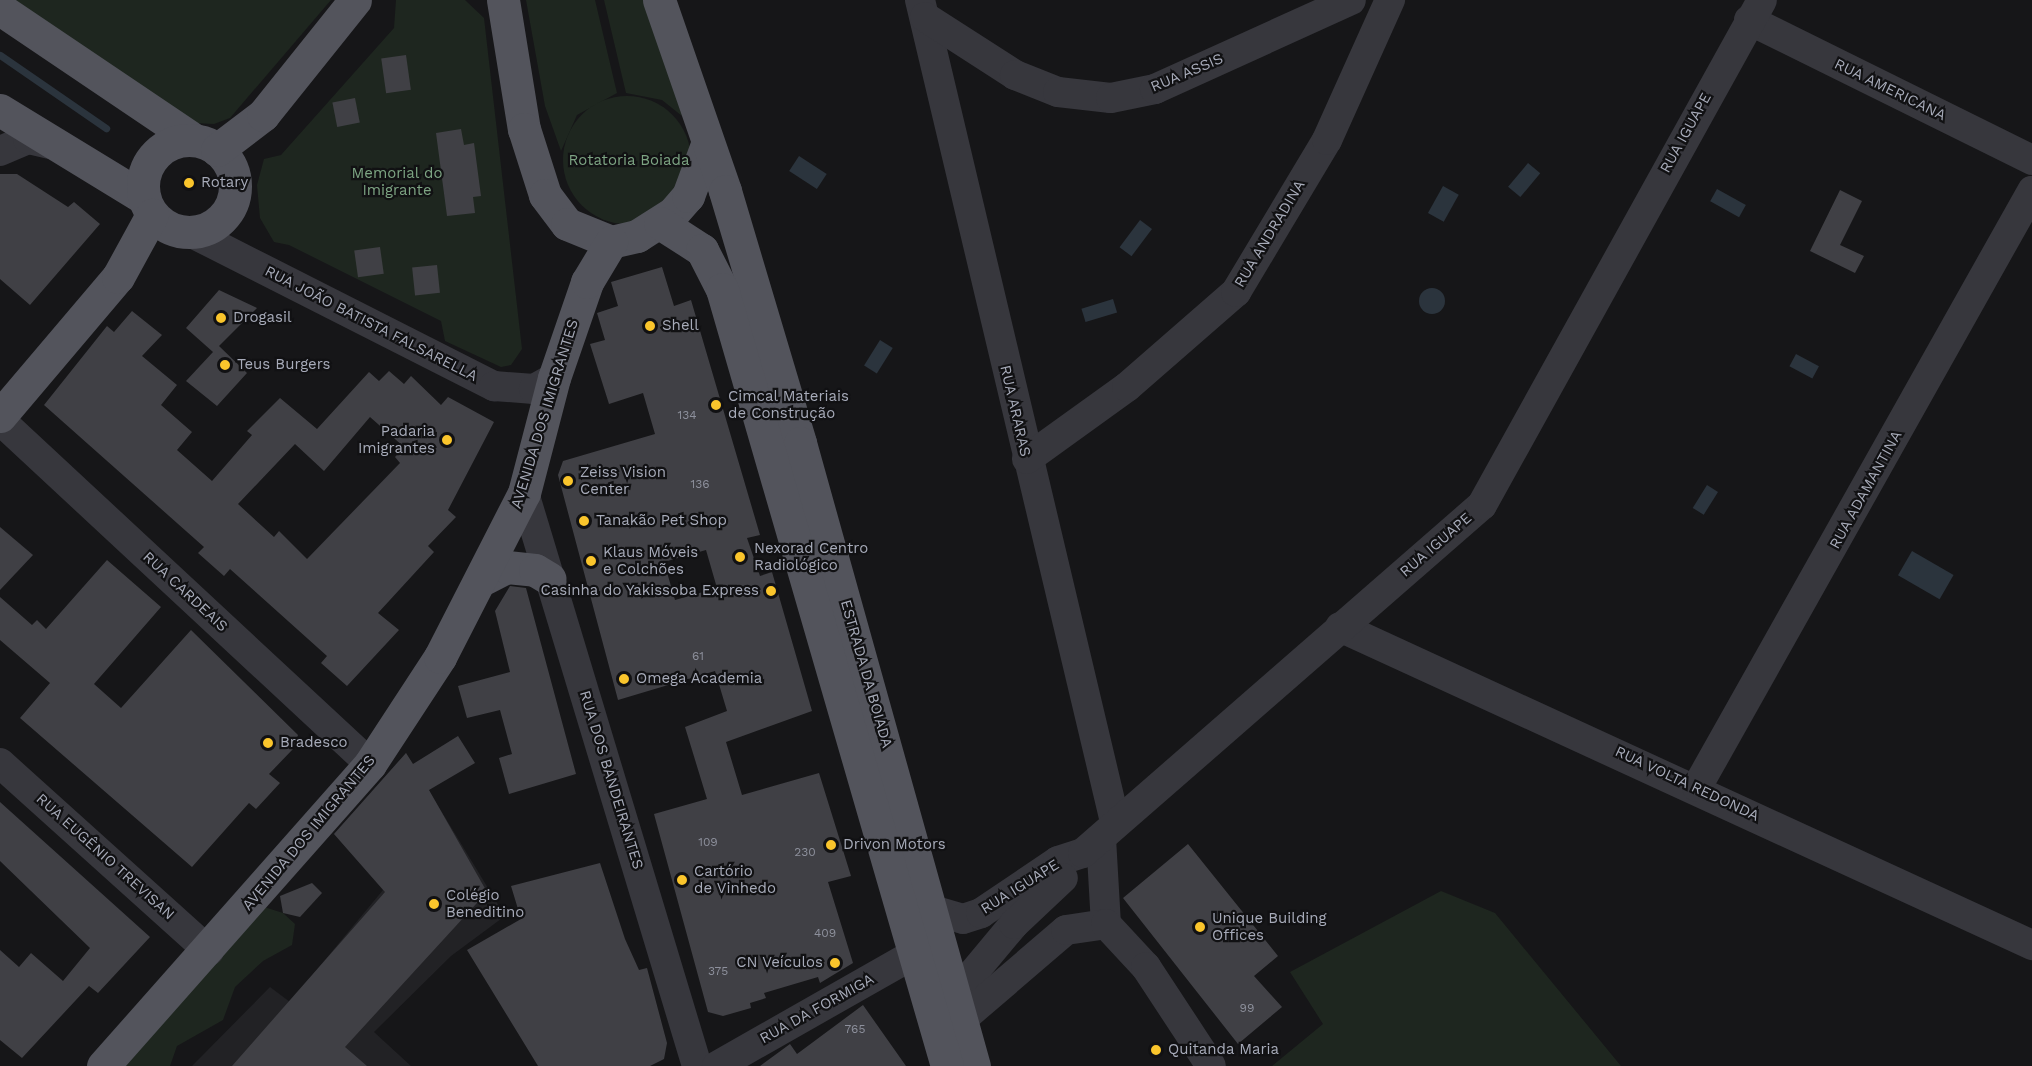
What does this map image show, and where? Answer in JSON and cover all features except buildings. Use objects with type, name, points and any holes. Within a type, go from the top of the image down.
[{"type":"main road","points":[[0,418],[118,277],[148,207],[142,183],[153,156],[178,140],[205,145],[263,115],[355,0]]},
{"type":"main road","points":[[503,0],[524,129],[545,195],[567,224],[611,242],[660,223],[688,196],[706,147]]},
{"type":"main road","name":"ESTRADA DA BOIADA","points":[[660,0],[800,443],[974,1066]]},
{"type":"main road","points":[[0,9],[205,145],[234,173],[232,204],[216,224],[192,233],[163,225],[148,207],[0,110]]},
{"type":"main road","name":"ESTRADA DA BOIADA","points":[[660,223],[702,250],[722,289],[918,952],[947,1066]]},
{"type":"main road","name":"AVENIDA DOS IMIGRANTES","points":[[104,1066],[209,951],[370,764],[483,579],[524,493],[554,378],[587,282],[611,242]]},
{"type":"main road","points":[[483,579],[507,567],[535,570],[550,579]]},
{"type":"street","name":"RUA ASSIS","points":[[922,9],[1014,75],[1058,92],[1111,98],[1155,89],[1350,0]]},
{"type":"street","name":"RUA ANDRADINA","points":[[1027,459],[1127,387],[1236,292],[1327,140],[1390,0]]},
{"type":"street","name":"RUA ARARAS","points":[[922,9],[1027,459],[1100,837],[1106,924]]},
{"type":"street","name":"RUA AMERICANA","points":[[1755,10],[2032,160]]},
{"type":"street","name":"RUA IGUAPE","points":[[932,910],[963,919],[1002,902],[1058,861],[1100,837],[1482,505],[1755,10]]},
{"type":"street","points":[[0,151],[28,139],[49,144]]},
{"type":"street","name":"RUA ADAMANTINA","points":[[1697,787],[2032,191]]},
{"type":"street","name":"RUA JOÃO BATISTA FALSARELLA","points":[[192,233],[494,386],[515,392],[554,378]]},
{"type":"street","name":"RUA CARDEAIS","points":[[0,418],[370,764]]},
{"type":"street","name":"RUA DOS BANDEIRANTES","points":[[524,493],[698,1066]]},
{"type":"street","name":"RUA VOLTA REDONDA","points":[[1340,627],[1697,787],[2032,945]]},
{"type":"street","name":"RUA EUGÊNIO TREVISAN","points":[[0,763],[209,951]]},
{"type":"street","points":[[958,1008],[978,963],[1100,837]]},
{"type":"street","points":[[963,919],[989,994]]},
{"type":"street","points":[[958,1008],[989,994],[1066,930],[1106,924],[1146,967],[1211,1066]]},
{"type":"street","name":"RUA DA FORMIGA","points":[[717,1066],[918,952]]},
{"type":"shaded area","points":[[799,156],[827,174],[817,189],[789,171]]},
{"type":"shaded area","points":[[1528,163],[1540,173],[1520,197],[1508,187]]},
{"type":"shaded area","points":[[1443,186],[1459,195],[1444,222],[1428,213]]},
{"type":"shaded area","points":[[1717,189],[1746,205],[1739,217],[1710,201]]},
{"type":"shaded area","points":[[1140,220],[1152,229],[1132,256],[1120,247]]},
{"type":"shaded area","points":[[1432,288],[1441,292],[1445,301],[1441,310],[1432,314],[1423,310],[1419,301],[1423,292]]},
{"type":"shaded area","points":[[1113,299],[1117,312],[1086,322],[1081,309]]},
{"type":"shaded area","points":[[880,340],[893,348],[877,373],[864,365]]},
{"type":"shaded area","points":[[1796,354],[1819,366],[1812,379],[1789,366]]},
{"type":"shaded area","points":[[1707,485],[1718,492],[1704,515],[1693,508]]},
{"type":"shaded area","points":[[1912,551],[1954,575],[1940,599],[1898,575]]},
{"type":"shaded area","name":"Colégio Beneditino","points":[[406,753],[505,916],[451,956],[374,1032],[411,1066],[192,1066],[270,987],[290,1002],[383,890],[334,834]]},
{"type":"green space","points":[[12,0],[331,0],[230,118],[214,124],[195,123]]},
{"type":"green space","name":"Memorial do Imigrante","points":[[396,0],[465,0],[484,18],[522,349],[511,365],[501,367],[445,341],[441,321],[289,245],[274,242],[260,218],[257,185],[264,159],[281,155],[394,28]]},
{"type":"green space","points":[[526,0],[595,0],[617,93],[577,115],[561,151],[545,106]]},
{"type":"green space","points":[[604,0],[647,0],[682,116],[662,100],[626,93]]},
{"type":"green space","name":"Rotatoria Boiada","points":[[627,96],[651,101],[672,115],[686,136],[691,160],[686,184],[672,205],[651,219],[627,224],[603,219],[582,205],[568,184],[563,160],[568,136],[582,115],[603,101]]},
{"type":"green space","points":[[1441,891],[1495,913],[1621,1066],[1272,1066],[1323,1024],[1290,972]]},
{"type":"green space","points":[[261,906],[283,913],[295,924],[292,945],[263,961],[235,987],[223,1020],[177,1046],[170,1066],[116,1066]]},
{"type":"waterway","points":[[0,55],[106,128]]},
{"type":"place","name":"Rotary","points":[[189,183]]},
{"type":"place","name":"Drogasil","points":[[221,318]]},
{"type":"place","name":"Shell","points":[[650,326]]},
{"type":"place","name":"Teus Burgers","points":[[225,365]]},
{"type":"place","name":"Cimcal Materiais de Construção","points":[[716,405]]},
{"type":"place","name":"Padaria Imigrantes","points":[[447,440]]},
{"type":"place","name":"Zeiss Vision Center","points":[[568,481]]},
{"type":"place","name":"Tanakão Pet Shop","points":[[584,521]]},
{"type":"place","name":"Nexorad Centro Radiológico","points":[[740,557]]},
{"type":"place","name":"Klaus Móveis e Colchões","points":[[591,561]]},
{"type":"place","name":"Casinha do Yakissoba Express","points":[[771,591]]},
{"type":"place","name":"Omega Academia","points":[[624,679]]},
{"type":"place","name":"Bradesco","points":[[268,743]]},
{"type":"place","name":"Drivon Motors","points":[[831,845]]},
{"type":"place","name":"Cartório de Vinhedo","points":[[682,880]]},
{"type":"place","name":"Colégio Beneditino","points":[[434,904]]},
{"type":"place","name":"Unique Building Offices","points":[[1200,927]]},
{"type":"place","name":"CN Veículos","points":[[835,963]]},
{"type":"place","name":"Quitanda Maria","points":[[1156,1050]]}]
